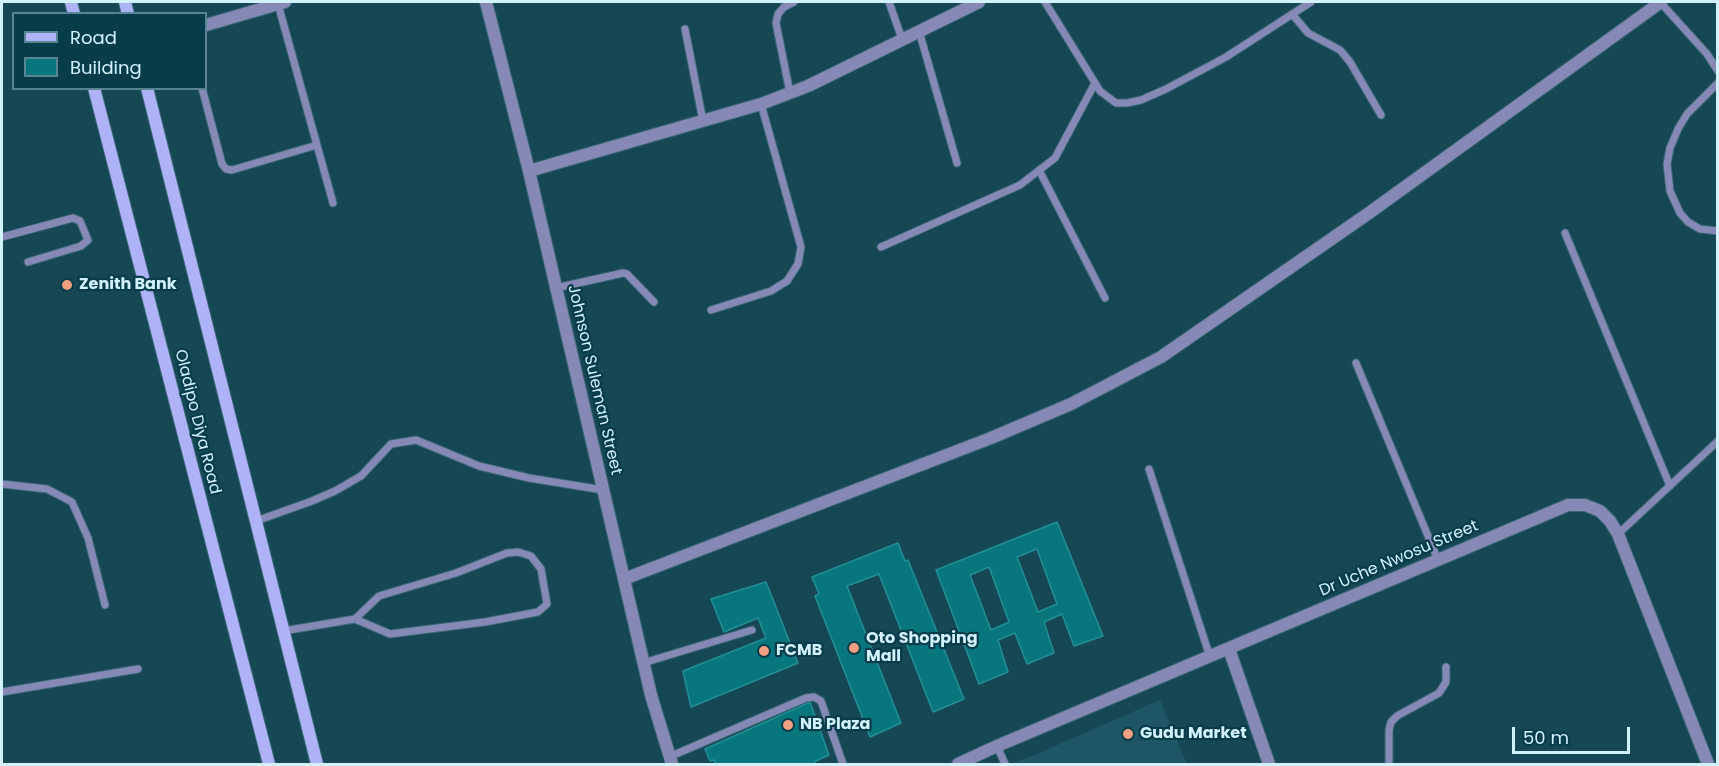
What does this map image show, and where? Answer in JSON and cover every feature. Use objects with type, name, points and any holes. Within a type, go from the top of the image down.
[{"type":"main road","name":"Oladipo Diya Road","points":[[95,90],[269,765]]},
{"type":"main road","name":"Oladipo Diya Road","points":[[148,90],[317,765]]},
{"type":"street","name":"Johnson Suleman Street","points":[[486,2],[529,171],[643,663],[670,761]]},
{"type":"street","points":[[529,171],[761,104],[790,93],[979,2]]},
{"type":"street","points":[[624,579],[991,438],[1071,404],[1161,357],[1370,213],[1661,2]]},
{"type":"street","points":[[207,25],[276,3]]},
{"type":"street","name":"Dr Uche Nwosu Street","points":[[958,765],[997,746],[1568,505],[1585,505],[1600,511],[1618,534],[1708,765]]},
{"type":"street","points":[[1229,649],[1269,765]]},
{"type":"lane","points":[[790,93],[776,22],[778,14],[784,7],[794,2]]},
{"type":"lane","points":[[889,2],[902,39]]},
{"type":"lane","points":[[1045,2],[1100,91],[1116,103],[1141,100],[1226,57],[1307,3]]},
{"type":"lane","points":[[1661,2],[1707,54],[1718,71]]},
{"type":"lane","points":[[276,3],[333,203]]},
{"type":"lane","points":[[1292,14],[1308,33],[1340,50],[1350,62],[1381,115]]},
{"type":"lane","points":[[685,29],[703,121]]},
{"type":"lane","points":[[919,31],[957,163]]},
{"type":"lane","points":[[881,247],[1020,185],[1055,158],[1095,83]]},
{"type":"lane","points":[[1718,83],[1687,114],[1670,148],[1667,164],[1670,191],[1680,213],[1688,222],[1700,229],[1718,231]]},
{"type":"lane","points":[[203,90],[222,164],[226,168],[232,170],[317,145]]},
{"type":"lane","points":[[711,310],[771,291],[788,281],[798,264],[801,247],[761,104]]},
{"type":"lane","points":[[1039,170],[1105,298]]},
{"type":"lane","points":[[2,237],[73,218],[80,221],[88,240],[81,246],[28,262]]},
{"type":"lane","points":[[1565,233],[1670,486]]},
{"type":"lane","points":[[556,288],[623,273],[627,274],[654,302]]},
{"type":"lane","points":[[1356,363],[1438,560]]},
{"type":"lane","points":[[256,521],[335,491],[361,476],[391,444],[416,440],[479,466],[529,478],[603,490]]},
{"type":"lane","points":[[1618,534],[1718,441]]},
{"type":"lane","points":[[1149,469],[1210,657]]},
{"type":"lane","points":[[2,484],[47,489],[72,502],[88,537],[105,605]]},
{"type":"lane","points":[[283,632],[355,619],[390,634],[485,622],[538,612],[547,604],[541,569],[531,556],[518,552],[507,553],[456,573],[379,596],[355,619]]},
{"type":"lane","points":[[643,663],[752,630]]},
{"type":"lane","points":[[1389,765],[1391,722],[1397,716],[1439,693],[1446,682],[1446,667]]},
{"type":"lane","points":[[2,693],[138,669]]},
{"type":"lane","points":[[670,761],[806,698],[814,697],[821,701],[843,765]]},
{"type":"lane","points":[[997,746],[1005,765]]},
{"type":"shaded area","name":"Gudu Market","points":[[1160,700],[1187,764],[1010,764],[1032,756]]},
{"type":"building","points":[[1057,522],[1103,636],[1074,646],[1062,614],[1044,622],[1054,653],[1027,664],[1015,633],[998,640],[1008,672],[979,684],[936,570]],"holes":[[[1037,549],[1057,604],[1038,612],[1017,557]],[[989,567],[1009,622],[991,630],[970,575]]]},
{"type":"building","name":"Oto Shopping Mall","points":[[898,543],[905,561],[908,560],[964,699],[933,712],[879,574],[847,586],[901,723],[870,737],[815,596],[819,594],[812,577]]},
{"type":"building","name":"FCMB","points":[[766,582],[798,663],[691,707],[683,671],[766,638],[758,618],[724,632],[711,599]]},
{"type":"building","name":"NB Plaza","points":[[810,702],[829,755],[814,764],[715,764],[714,760],[710,761],[705,749]]},
{"type":"place","name":"Zenith Bank","points":[[67,285]]},
{"type":"place","name":"Oto Shopping Mall","points":[[854,648]]},
{"type":"place","name":"FCMB","points":[[764,651]]},
{"type":"place","name":"NB Plaza","points":[[788,725]]},
{"type":"place","name":"Gudu Market","points":[[1128,734]]}]
